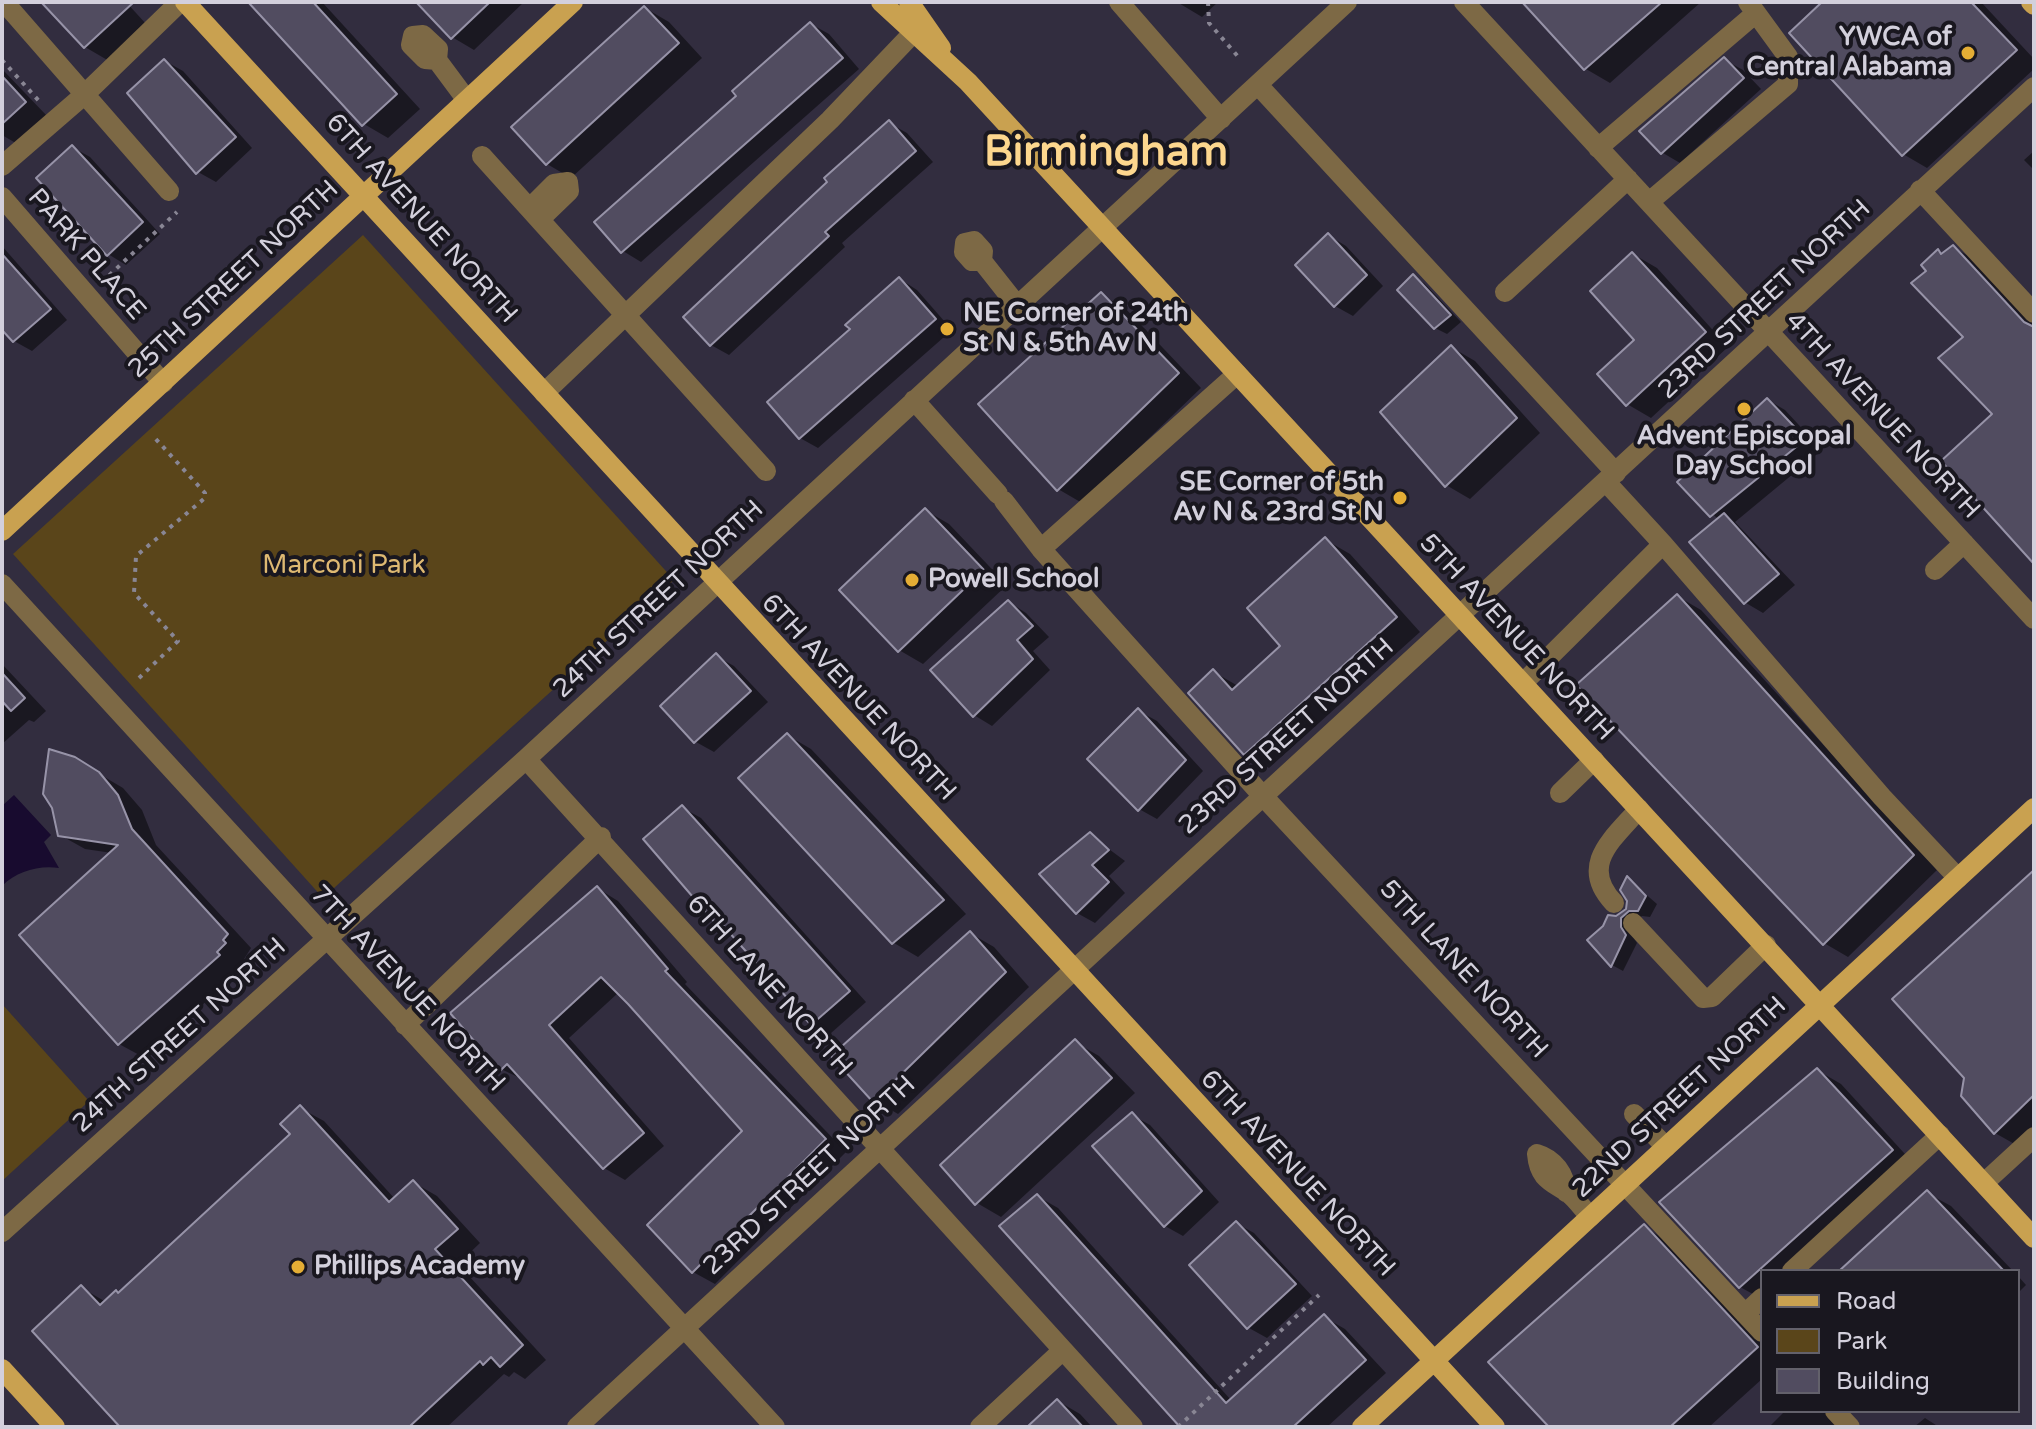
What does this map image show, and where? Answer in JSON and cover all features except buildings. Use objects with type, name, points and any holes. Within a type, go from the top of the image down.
[{"type":"main road","name":"6TH AVENUE NORTH","points":[[182,2],[364,193],[716,583],[1495,1427]]},
{"type":"main road","name":"25TH STREET NORTH","points":[[2,531],[573,2]]},
{"type":"main road","points":[[865,2],[909,30]]},
{"type":"main road","name":"5TH AVENUE NORTH","points":[[881,2],[960,74],[2034,1238]]},
{"type":"main road","name":"5TH AVENUE NORTH","points":[[909,2],[960,74]]},
{"type":"main road","name":"22ND STREET NORTH","points":[[1362,1427],[2034,808]]},
{"type":"main road","points":[[2,1369],[55,1427]]},
{"type":"street","points":[[4,2],[169,191]]},
{"type":"street","points":[[2,166],[84,95],[182,2]]},
{"type":"street","points":[[1119,2],[1221,119]]},
{"type":"street","name":"24TH STREET NORTH","points":[[2,1232],[526,759],[1100,226],[1347,2]]},
{"type":"street","name":"4TH AVENUE NORTH","points":[[1464,2],[2034,619]]},
{"type":"street","points":[[1598,148],[1752,7],[1788,57],[1788,84],[1649,202]]},
{"type":"street","points":[[544,393],[628,317],[830,120],[909,30]]},
{"type":"street","points":[[437,60],[466,99]]},
{"type":"street","points":[[1258,85],[1611,477],[1663,544],[1882,797],[1958,878]]},
{"type":"street","name":"23RD STREET NORTH","points":[[577,1427],[1261,794],[1770,333],[2034,87]]},
{"type":"street","points":[[482,156],[766,471]]},
{"type":"street","points":[[1505,292],[1628,179]]},
{"type":"street","points":[[1920,190],[2034,313]]},
{"type":"street","name":"PARK PLACE","points":[[2,197],[163,383]]},
{"type":"street","points":[[982,261],[1016,304]]},
{"type":"street","points":[[1041,549],[1237,374]]},
{"type":"street","name":"5TH LANE NORTH","points":[[914,400],[1001,498],[1041,549],[1261,794],[1760,1330]]},
{"type":"street","points":[[1935,570],[1964,543]]},
{"type":"street","points":[[1523,683],[1663,544]]},
{"type":"street","name":"7TH AVENUE NORTH","points":[[2,584],[775,1427]]},
{"type":"street","name":"6TH LANE NORTH","points":[[526,759],[601,837],[1133,1427]]},
{"type":"street","points":[[1560,793],[1594,760]]},
{"type":"street","points":[[1614,903],[1601,885],[1597,868],[1604,851],[1639,809]]},
{"type":"street","points":[[405,1025],[601,837]]},
{"type":"street","points":[[1633,923],[1703,998],[1712,997],[1766,945]]},
{"type":"street","points":[[1634,1114],[1666,1147]]},
{"type":"street","points":[[1794,1269],[1940,1135]]},
{"type":"street","points":[[1984,1183],[2034,1137]]},
{"type":"street","points":[[1566,1192],[1590,1217]]},
{"type":"street","points":[[1745,1314],[1760,1300]]},
{"type":"street","points":[[980,1427],[1063,1350]]},
{"type":"path","points":[[1208,2],[1209,23],[1241,60]]},
{"type":"path","points":[[2,60],[39,101]]},
{"type":"path","points":[[87,296],[181,208],[169,191]]},
{"type":"path","points":[[139,678],[178,641],[134,593],[136,556],[205,498],[205,493],[154,437]]},
{"type":"path","points":[[1178,1427],[1319,1295]]},
{"type":"green space","name":"Marconi Park","points":[[363,235],[674,580],[323,898],[13,554]]},
{"type":"green space","points":[[2,1004],[89,1101],[2,1181]]},
{"type":"shaded area","points":[[14,795],[51,835],[44,842],[59,868],[29,870],[14,876],[2,886],[2,806]]},
{"type":"place","name":"YWCA of Central Alabama","points":[[1968,53]]},
{"type":"place","name":"NE Corner of 24th St N & 5th Av N","points":[[947,329]]},
{"type":"place","name":"Advent Episcopal Day School","points":[[1744,409]]},
{"type":"place","name":"SE Corner of 5th Av N & 23rd St N","points":[[1400,498]]},
{"type":"place","name":"Powell School","points":[[912,580]]},
{"type":"place","name":"Phillips Academy","points":[[298,1267]]},
{"type":"district","name":"Birmingham","points":[[1106,154]]}]
